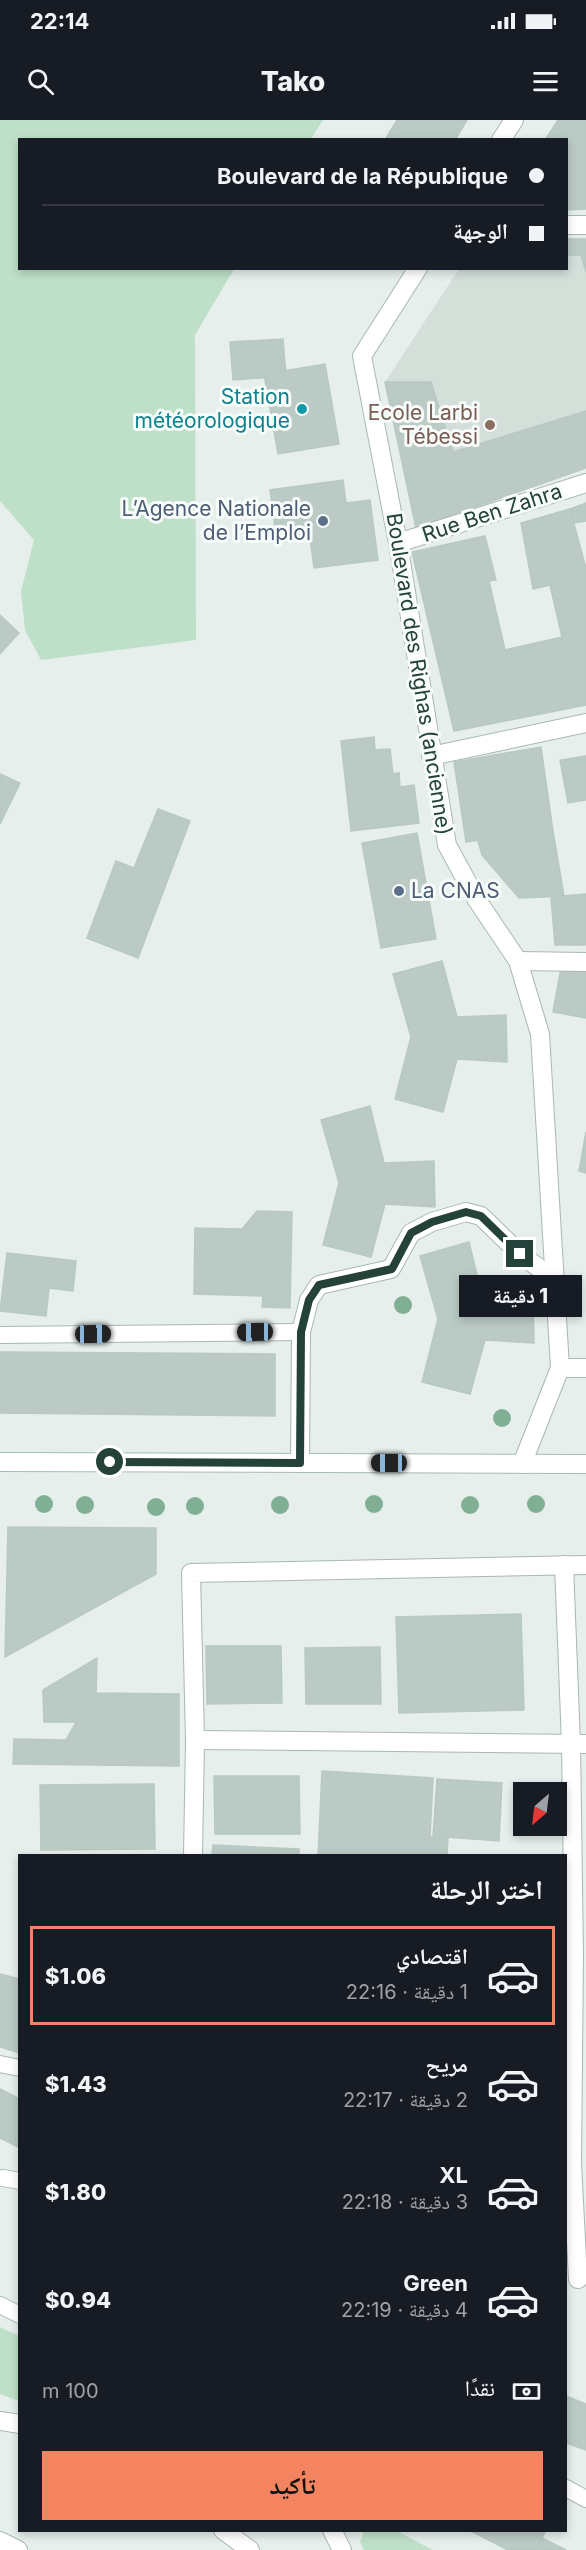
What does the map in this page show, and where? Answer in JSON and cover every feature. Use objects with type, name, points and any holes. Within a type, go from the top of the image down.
[{"type":"street","points":[[502,138],[514,120]]},
{"type":"street","points":[[568,225],[586,225]]},
{"type":"street","name":"Boulevard des Righas (ancienne)","points":[[417,270],[362,356],[398,543],[447,845],[477,900],[518,962],[540,1034],[560,1368],[522,1464]]},
{"type":"street","name":"Rue Ben Zahra","points":[[398,543],[586,483]]},
{"type":"street","points":[[431,756],[586,723]]},
{"type":"street","points":[[518,962],[586,962]]},
{"type":"street","points":[[300,1463],[301,1332],[309,1300],[319,1285],[392,1269],[411,1233],[432,1222],[466,1212],[481,1216],[520,1254],[554,1279]]},
{"type":"street","points":[[560,1368],[586,1368]]},
{"type":"street","points":[[0,1462],[586,1464]]},
{"type":"street","points":[[564,1565],[579,1744],[574,2163],[578,2279]]},
{"type":"street","points":[[193,1854],[195,1740],[191,1573],[586,1565]]},
{"type":"street","points":[[195,1740],[579,1744]]},
{"type":"street","points":[[0,2421],[18,2424]]},
{"type":"street","points":[[226,2532],[250,2550]]},
{"type":"street","points":[[333,2532],[342,2550]]},
{"type":"street","points":[[0,2541],[18,2550]]},
{"type":"lane","points":[[0,1335],[301,1332]]},
{"type":"lane","points":[[0,2064],[18,2068]]},
{"type":"lane","points":[[0,2305],[18,2313]]},
{"type":"lane","points":[[567,2489],[586,2499]]},
{"type":"shaded area","name":"Ecole Larbi Tébessi","points":[[568,241],[586,241],[586,468],[416,528],[385,382],[458,270],[568,270]]},
{"type":"green space","points":[[0,120],[323,120],[312,138],[18,138],[18,270],[233,270],[195,335],[196,640],[41,660],[25,630],[21,591],[34,540],[0,501]]},
{"type":"green space","points":[[0,2327],[18,2336],[18,2401],[0,2394]]},
{"type":"green space","points":[[364,2532],[399,2532],[433,2550],[364,2550],[360,2542]]},
{"type":"building","points":[[397,120],[467,120],[456,138],[386,138]]},
{"type":"building","points":[[558,120],[586,120],[586,209],[568,210],[568,138],[546,138]]},
{"type":"building","points":[[568,239],[586,239],[586,272],[581,255],[568,255]]},
{"type":"building","points":[[283,339],[286,376],[233,380],[230,342]]},
{"type":"building","name":"Station météorologique","points":[[325,364],[339,444],[278,454],[264,374]]},
{"type":"building","points":[[385,382],[431,382],[453,452],[586,411],[586,468],[416,528]]},
{"type":"building","name":"L’Agence Nationale de l’Emploi","points":[[343,480],[346,503],[370,500],[378,560],[314,568],[310,538],[277,543],[270,490]]},
{"type":"building","points":[[586,503],[586,521],[574,523],[570,509]]},
{"type":"building","points":[[570,509],[586,568],[586,705],[454,731],[412,552],[485,536],[496,580],[489,581],[505,650],[562,637],[550,585],[533,589],[521,523]]},
{"type":"building","points":[[0,615],[19,633],[0,654]]},
{"type":"building","points":[[374,737],[375,750],[390,749],[393,774],[399,773],[400,787],[414,785],[419,823],[351,831],[341,741]]},
{"type":"building","points":[[541,747],[553,831],[466,842],[454,762]]},
{"type":"building","points":[[586,756],[586,800],[568,803],[560,760]]},
{"type":"building","points":[[0,774],[20,783],[0,824]]},
{"type":"building","points":[[158,809],[190,821],[138,958],[87,938],[116,861],[134,868]]},
{"type":"building","points":[[553,831],[564,896],[519,898],[482,855],[478,841]]},
{"type":"building","name":"La CNAS","points":[[417,833],[436,939],[381,948],[362,843]]},
{"type":"building","points":[[586,894],[586,945],[555,945],[551,897]]},
{"type":"building","points":[[442,961],[457,1017],[506,1015],[507,1062],[457,1059],[443,1112],[395,1099],[411,1037],[393,974]]},
{"type":"building","points":[[561,968],[586,972],[586,1018],[553,1012]]},
{"type":"building","points":[[370,1106],[384,1163],[434,1161],[435,1207],[385,1204],[371,1257],[323,1245],[339,1183],[321,1120]]},
{"type":"building","points":[[586,1132],[586,1173],[579,1171]]},
{"type":"building","points":[[257,1211],[292,1212],[290,1308],[262,1307],[263,1296],[194,1294],[195,1228],[242,1229]]},
{"type":"building","points":[[469,1242],[483,1299],[533,1297],[534,1343],[485,1340],[470,1394],[422,1382],[438,1319],[420,1256]]},
{"type":"building","points":[[7,1253],[76,1261],[73,1291],[49,1288],[46,1316],[0,1311]]},
{"type":"building","points":[[0,1352],[275,1354],[275,1416],[0,1413]]},
{"type":"building","points":[[8,1527],[156,1528],[156,1574],[5,1657]]},
{"type":"building","points":[[521,1614],[524,1710],[399,1713],[396,1617]]},
{"type":"building","points":[[206,1646],[281,1646],[282,1703],[207,1704]]},
{"type":"building","points":[[380,1647],[381,1704],[306,1704],[305,1648]]},
{"type":"building","points":[[97,1658],[96,1693],[179,1694],[179,1766],[13,1764],[14,1739],[66,1740],[76,1722],[44,1722],[43,1690]]},
{"type":"building","points":[[322,1771],[433,1778],[430,1837],[448,1838],[447,1854],[318,1854]]},
{"type":"building","points":[[214,1776],[299,1776],[300,1834],[215,1834]]},
{"type":"building","points":[[437,1779],[502,1783],[499,1841],[433,1836]]},
{"type":"building","points":[[154,1784],[155,1849],[41,1850],[40,1785]]},
{"type":"building","points":[[213,1845],[299,1849],[299,1854],[212,1854]]},
{"type":"building","points":[[0,1974],[18,1978],[18,2052],[0,2047]]},
{"type":"building","points":[[0,2089],[18,2098],[18,2147],[0,2138]]},
{"type":"building","points":[[567,2396],[586,2404],[586,2450],[567,2443]]},
{"type":"building","points":[[473,2532],[545,2532],[536,2550],[508,2550]]},
{"type":"building","points":[[542,2538],[566,2550],[536,2550]]},
{"type":"place","name":"Station météorologique","points":[[302,409]]},
{"type":"place","name":"Ecole Larbi Tébessi","points":[[490,425]]},
{"type":"place","name":"L’Agence Nationale de l’Emploi","points":[[323,521]]},
{"type":"place","name":"La CNAS","points":[[399,891]]},
{"type":"route","points":[[110,1462],[300,1463],[301,1332],[309,1300],[319,1285],[392,1269],[411,1233],[432,1222],[466,1212],[481,1216],[520,1254]]}]
